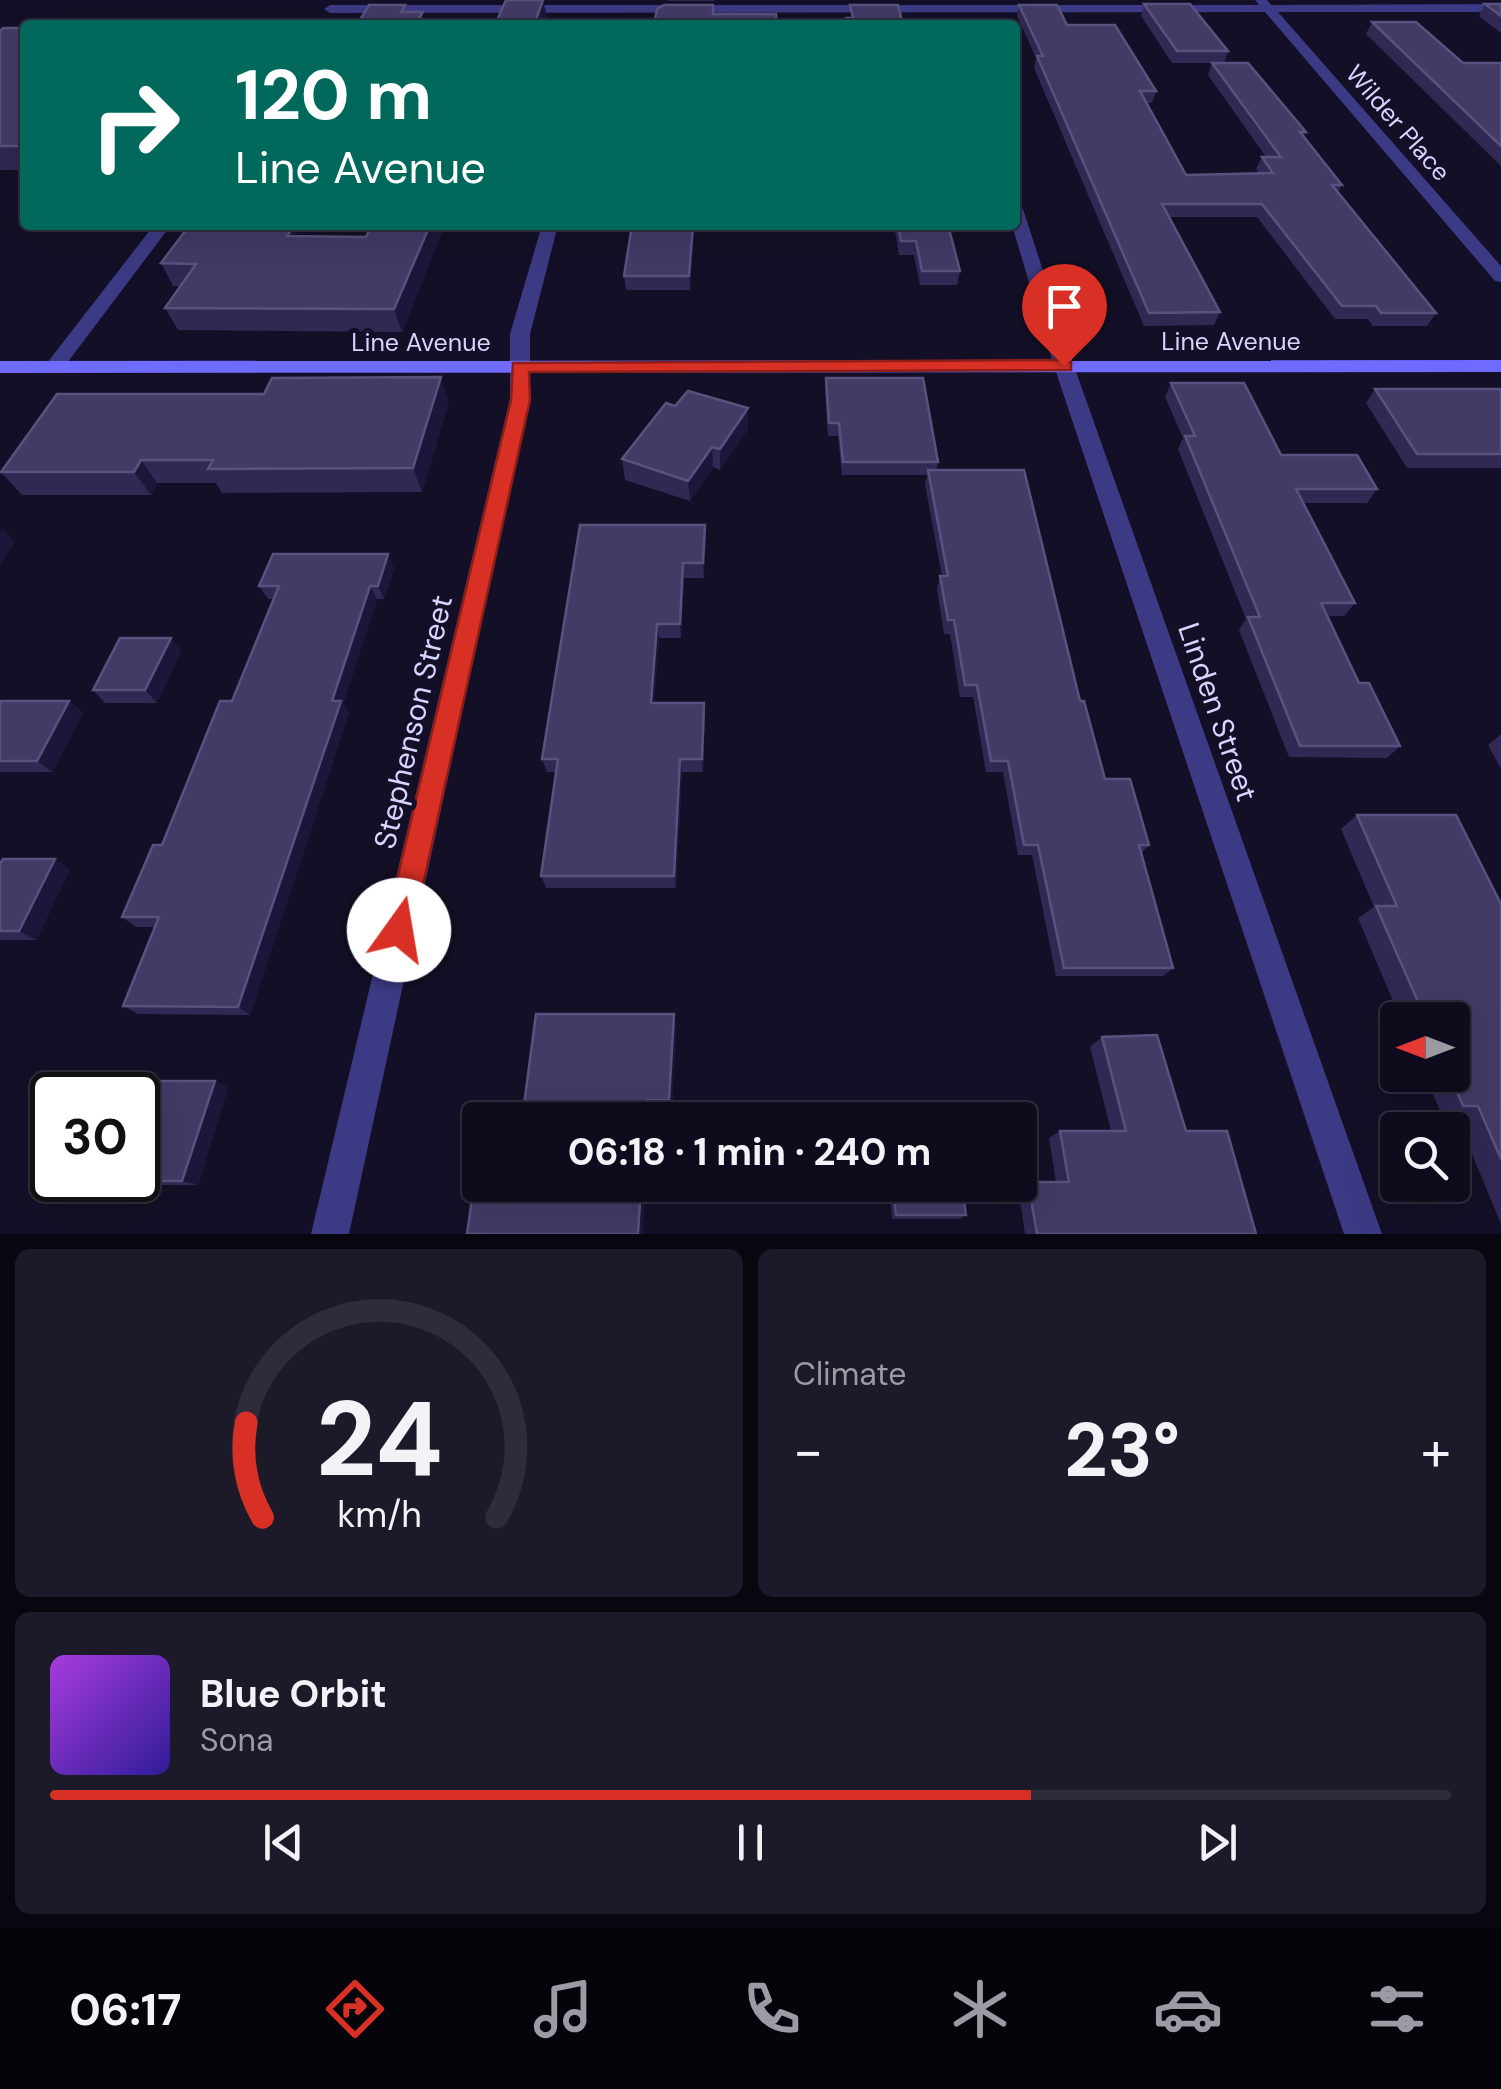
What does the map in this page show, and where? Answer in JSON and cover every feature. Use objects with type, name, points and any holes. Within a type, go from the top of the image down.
[{"type":"main road","name":"Line Avenue","points":[[0,366],[1501,366]]},
{"type":"street","points":[[333,4],[1264,4],[1501,8]]},
{"type":"street","name":"Wilder Place","points":[[1264,4],[1501,277]]},
{"type":"street","name":"Linden Street","points":[[1020,226],[1064,366],[1363,1234]]},
{"type":"street","points":[[54,366],[159,230]]},
{"type":"street","name":"Stephenson Street","points":[[330,1234],[520,400],[520,334],[549,230]]},
{"type":"building","points":[[506,0],[543,0],[536,20],[497,20]]},
{"type":"building","points":[[1144,4],[1190,4],[1228,51],[1177,51]]},
{"type":"building","points":[[1485,4],[1501,4],[1501,16]]},
{"type":"building","points":[[369,5],[405,5],[401,12],[423,12],[418,20],[360,20]]},
{"type":"building","points":[[664,5],[713,5],[713,14],[776,14],[777,20],[655,20],[657,9]]},
{"type":"building","points":[[850,5],[898,5],[902,20],[846,20],[853,18]]},
{"type":"building","points":[[1019,5],[1057,5],[1067,25],[1115,25],[1156,91],[1140,91],[1186,175],[1273,173],[1262,157],[1281,157],[1212,63],[1248,63],[1306,132],[1300,132],[1342,185],[1332,185],[1436,313],[1381,313],[1376,306],[1342,306],[1262,204],[1162,204],[1220,312],[1149,313],[1037,56],[1043,56]]},
{"type":"building","points":[[1372,22],[1416,22],[1463,63],[1501,63],[1501,146]]},
{"type":"building","points":[[20,28],[20,146],[0,146],[0,31]]},
{"type":"building","points":[[186,230],[291,230],[287,236],[366,237],[370,230],[428,230],[394,309],[165,308],[196,264],[161,263]]},
{"type":"building","points":[[631,230],[693,230],[689,276],[624,276]]},
{"type":"building","points":[[899,230],[949,230],[960,271],[922,271],[916,241],[901,241]]},
{"type":"building","points":[[441,377],[413,468],[208,469],[213,460],[141,460],[134,472],[1,472],[57,394],[264,394],[272,378]]},
{"type":"building","points":[[826,378],[923,378],[938,462],[843,462],[839,423],[829,423]]},
{"type":"building","points":[[1171,383],[1244,383],[1281,455],[1357,455],[1377,489],[1296,489],[1355,603],[1321,603],[1359,683],[1369,683],[1400,746],[1300,746],[1248,617],[1260,617],[1185,436],[1195,436]]},
{"type":"building","points":[[1375,389],[1501,389],[1501,454],[1417,454]]},
{"type":"building","points":[[688,391],[748,408],[720,449],[712,447],[688,481],[622,459],[666,403],[675,406]]},
{"type":"building","points":[[928,470],[1024,470],[1080,701],[1084,701],[1105,779],[1130,779],[1149,845],[1139,845],[1173,968],[1064,968],[1038,845],[1024,845],[1008,761],[991,761],[977,685],[965,685],[954,620],[948,620],[940,576],[948,576]]},
{"type":"building","points":[[580,525],[705,525],[703,563],[683,563],[680,624],[657,624],[651,703],[704,703],[702,759],[680,759],[674,876],[541,876],[558,759],[542,759]]},
{"type":"building","points":[[273,554],[388,554],[378,586],[370,586],[332,701],[341,701],[238,1007],[123,1006],[159,917],[122,917],[153,845],[162,845],[220,701],[232,701],[279,586],[259,586]]},
{"type":"building","points":[[120,638],[171,638],[145,690],[93,690]]},
{"type":"building","points":[[0,701],[69,701],[37,761],[0,761]]},
{"type":"building","points":[[1357,815],[1456,815],[1501,904],[1501,1159],[1478,1106],[1463,1106],[1457,1092],[1470,1092],[1470,1002],[1418,1002],[1376,906],[1397,906]]},
{"type":"building","points":[[3,859],[55,859],[19,931],[0,931]]},
{"type":"building","points":[[536,1014],[674,1014],[669,1100],[524,1102]]},
{"type":"building","points":[[1157,1035],[1186,1131],[1227,1131],[1256,1234],[1037,1234],[1031,1202],[1037,1202],[1037,1182],[1069,1182],[1060,1131],[1126,1131],[1102,1037]]},
{"type":"building","points":[[160,1081],[215,1081],[182,1181],[160,1181]]},
{"type":"building","points":[[472,1202],[640,1202],[638,1234],[467,1234]]},
{"type":"building","points":[[895,1202],[964,1202],[966,1215],[896,1215]]},
{"type":"route","points":[[399,930],[520,400],[520,367],[1064,366]]}]
